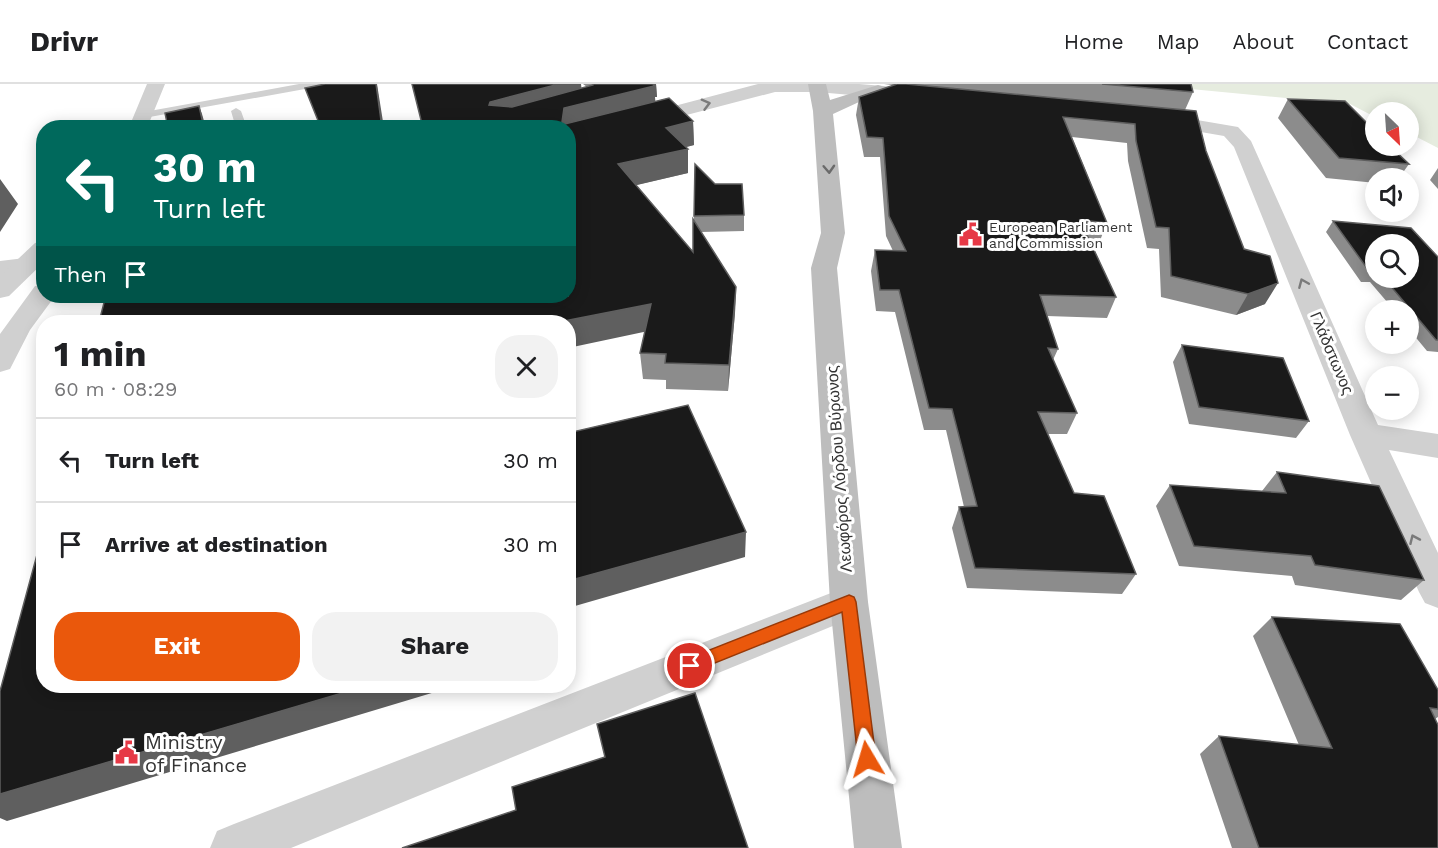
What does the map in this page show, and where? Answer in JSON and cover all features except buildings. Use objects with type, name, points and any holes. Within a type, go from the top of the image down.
[{"type":"main road","points":[[807,162],[804,111],[808,85]]},
{"type":"main road","name":"Λεωφόρος Λόρδου Βύρωνος","points":[[808,85],[824,111],[832,233],[824,268]]},
{"type":"main road","points":[[824,111],[852,98],[878,91]]},
{"type":"main road","name":"Λεωφόρος Λόρδου Βύρωνος","points":[[808,188],[809,227],[824,268],[849,602],[878,848]]},
{"type":"street","points":[[142,120],[156,84]]},
{"type":"street","points":[[576,138],[758,90],[808,85],[923,96]]},
{"type":"street","name":"Γλάδστωνος","points":[[1135,117],[1182,121],[1231,130],[1244,146],[1366,435],[1438,592]]},
{"type":"street","points":[[0,290],[36,255]]},
{"type":"street","points":[[0,308],[36,297]]},
{"type":"street","points":[[0,321],[36,299]]},
{"type":"street","points":[[0,362],[17,328],[37,303]]},
{"type":"street","points":[[1366,435],[1438,446]]},
{"type":"street","points":[[234,848],[849,602]]},
{"type":"lane","points":[[154,120],[316,84]]},
{"type":"lane","points":[[236,111],[239,120]]},
{"type":"shaded area","points":[[1138,84],[1438,84],[1438,148],[1419,138],[1419,102],[1365,102],[1365,112],[1350,104]]},
{"type":"place","name":"European Parliament and Commission","points":[[971,235]]},
{"type":"place","name":"Ministry of Finance","points":[[127,753]]},
{"type":"route","points":[[690,666],[849,602],[867,759]]}]
